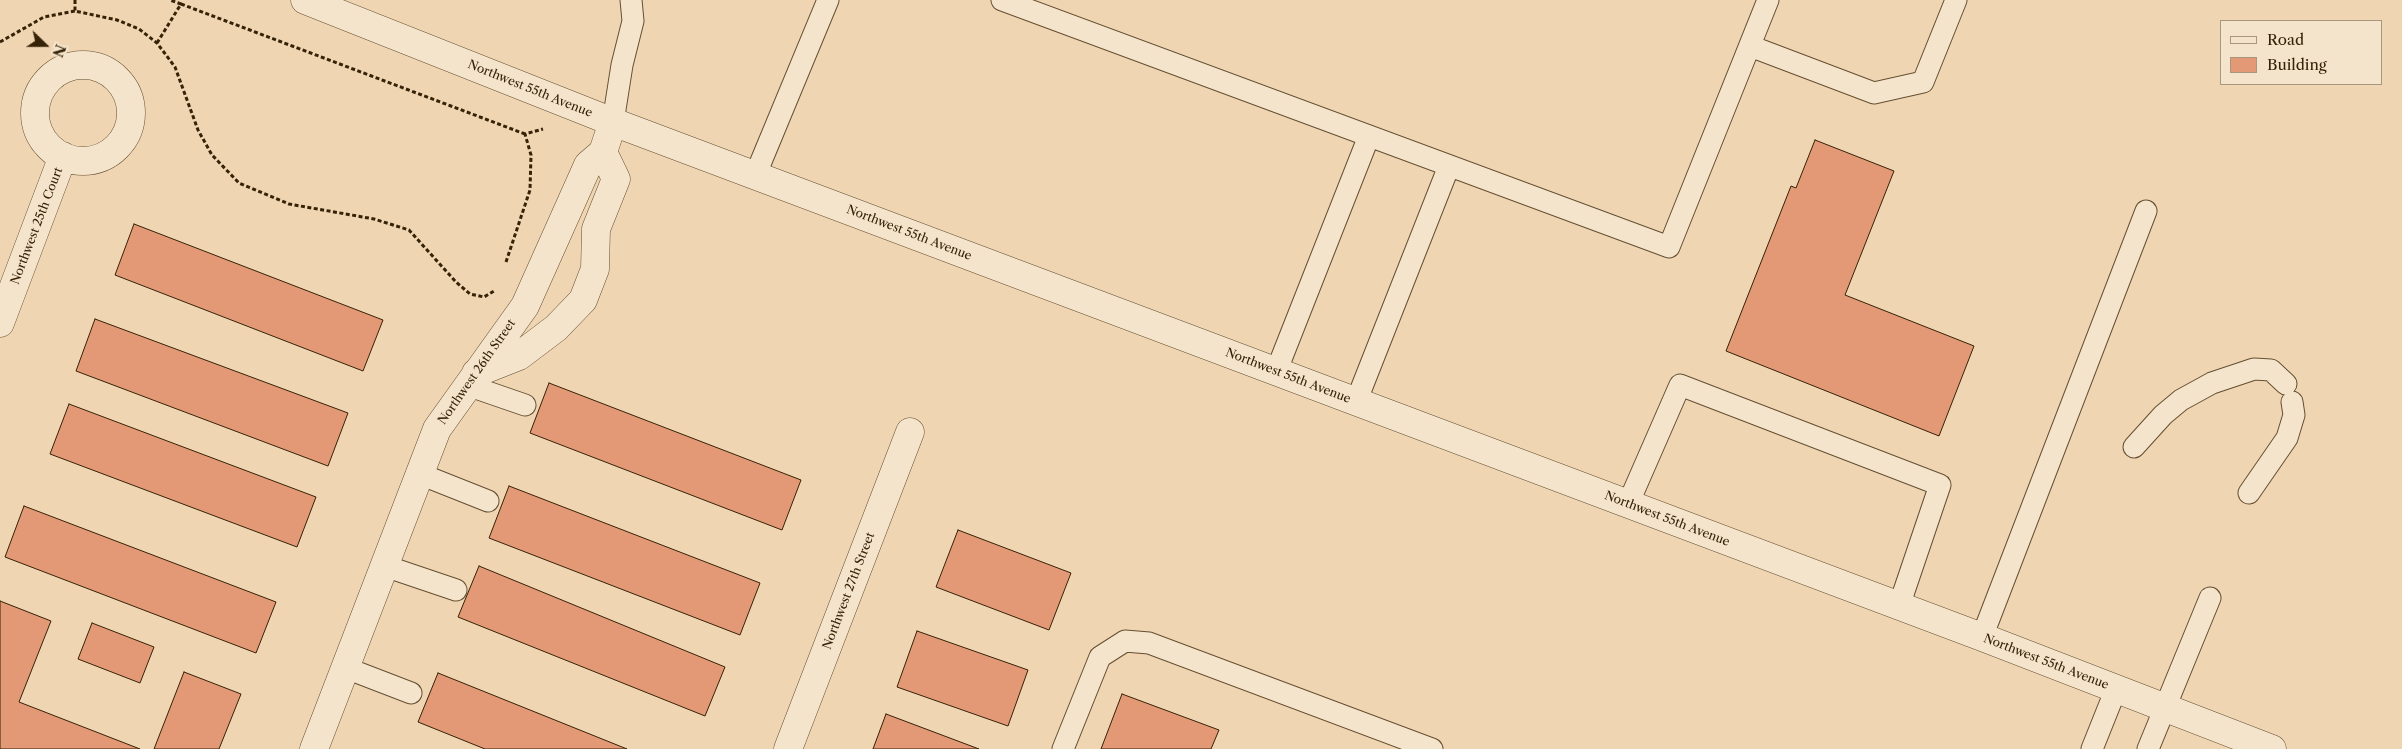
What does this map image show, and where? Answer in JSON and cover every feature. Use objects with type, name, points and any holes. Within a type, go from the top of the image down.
[{"type":"street","name":"Northwest 55th Avenue","points":[[305,0],[613,122],[1982,637],[2272,749]]},
{"type":"street","name":"Northwest 26th Street","points":[[314,749],[437,430],[471,379],[525,306],[588,165],[603,152],[613,122]]},
{"type":"street","points":[[471,379],[519,356],[556,328],[583,300],[595,269],[596,229],[616,179],[603,152]]},
{"type":"street","name":"Northwest 25th Court","points":[[0,323],[63,156]]},
{"type":"street","name":"Northwest 27th Street","points":[[788,749],[910,432]]},
{"type":"lane","name":"Northwest 26th Street","points":[[613,122],[622,65],[633,21],[631,0]]},
{"type":"lane","points":[[756,176],[828,0]]},
{"type":"lane","points":[[1002,0],[1669,247],[1768,0]]},
{"type":"lane","points":[[1750,46],[1874,92],[1924,82],[1956,0]]},
{"type":"lane","points":[[1276,372],[1369,136]]},
{"type":"lane","points":[[1356,402],[1449,166]]},
{"type":"lane","points":[[1982,637],[2146,210]]},
{"type":"lane","points":[[2134,447],[2163,415],[2181,400],[2212,383],[2254,369],[2271,370],[2289,393],[2294,415],[2287,438],[2250,493]]},
{"type":"lane","points":[[471,379],[525,405]]},
{"type":"lane","points":[[1628,504],[1680,386],[1689,389],[1940,485],[1899,606]]},
{"type":"lane","points":[[420,474],[488,501]]},
{"type":"lane","points":[[385,566],[456,590]]},
{"type":"lane","points":[[2148,749],[2210,598]]},
{"type":"lane","points":[[1063,749],[1100,656],[1125,641],[1149,643],[1432,749]]},
{"type":"lane","points":[[346,668],[411,693]]},
{"type":"lane","points":[[2092,749],[2116,689]]},
{"type":"path","points":[[75,0],[75,11]]},
{"type":"path","points":[[170,0],[525,134],[548,128]]},
{"type":"path","points":[[157,44],[181,4]]},
{"type":"path","points":[[0,42],[44,17],[75,11],[117,20],[139,29],[157,44],[175,67],[198,130],[212,155],[240,182],[289,204],[374,219],[409,230],[456,282],[470,294],[484,298],[493,292],[496,286]]},
{"type":"path","points":[[506,264],[530,190],[531,155],[525,134]]},
{"type":"building","points":[[1815,140],[1894,171],[1845,295],[1974,346],[1939,436],[1726,351],[1791,186],[1796,188]]},
{"type":"building","points":[[134,224],[383,320],[363,371],[115,275]]},
{"type":"building","points":[[95,319],[348,413],[328,466],[76,371]]},
{"type":"building","points":[[549,383],[801,480],[782,530],[530,433]]},
{"type":"building","points":[[69,404],[316,497],[297,547],[50,454]]},
{"type":"building","points":[[509,486],[760,583],[740,635],[489,538]]},
{"type":"building","points":[[24,506],[276,602],[256,653],[5,557]]},
{"type":"building","points":[[958,530],[1071,573],[1049,630],[936,587]]},
{"type":"building","points":[[479,566],[725,667],[705,716],[458,617]]},
{"type":"building","points":[[0,601],[51,621],[19,702],[140,749],[0,749]]},
{"type":"building","points":[[92,623],[154,647],[140,683],[78,659]]},
{"type":"building","points":[[917,631],[1028,670],[1008,726],[897,687]]},
{"type":"building","points":[[184,672],[241,694],[219,749],[154,749]]},
{"type":"building","points":[[438,673],[627,749],[485,749],[418,722]]},
{"type":"building","points":[[1122,694],[1219,730],[1211,749],[1101,749]]},
{"type":"building","points":[[886,714],[979,749],[873,749]]}]
